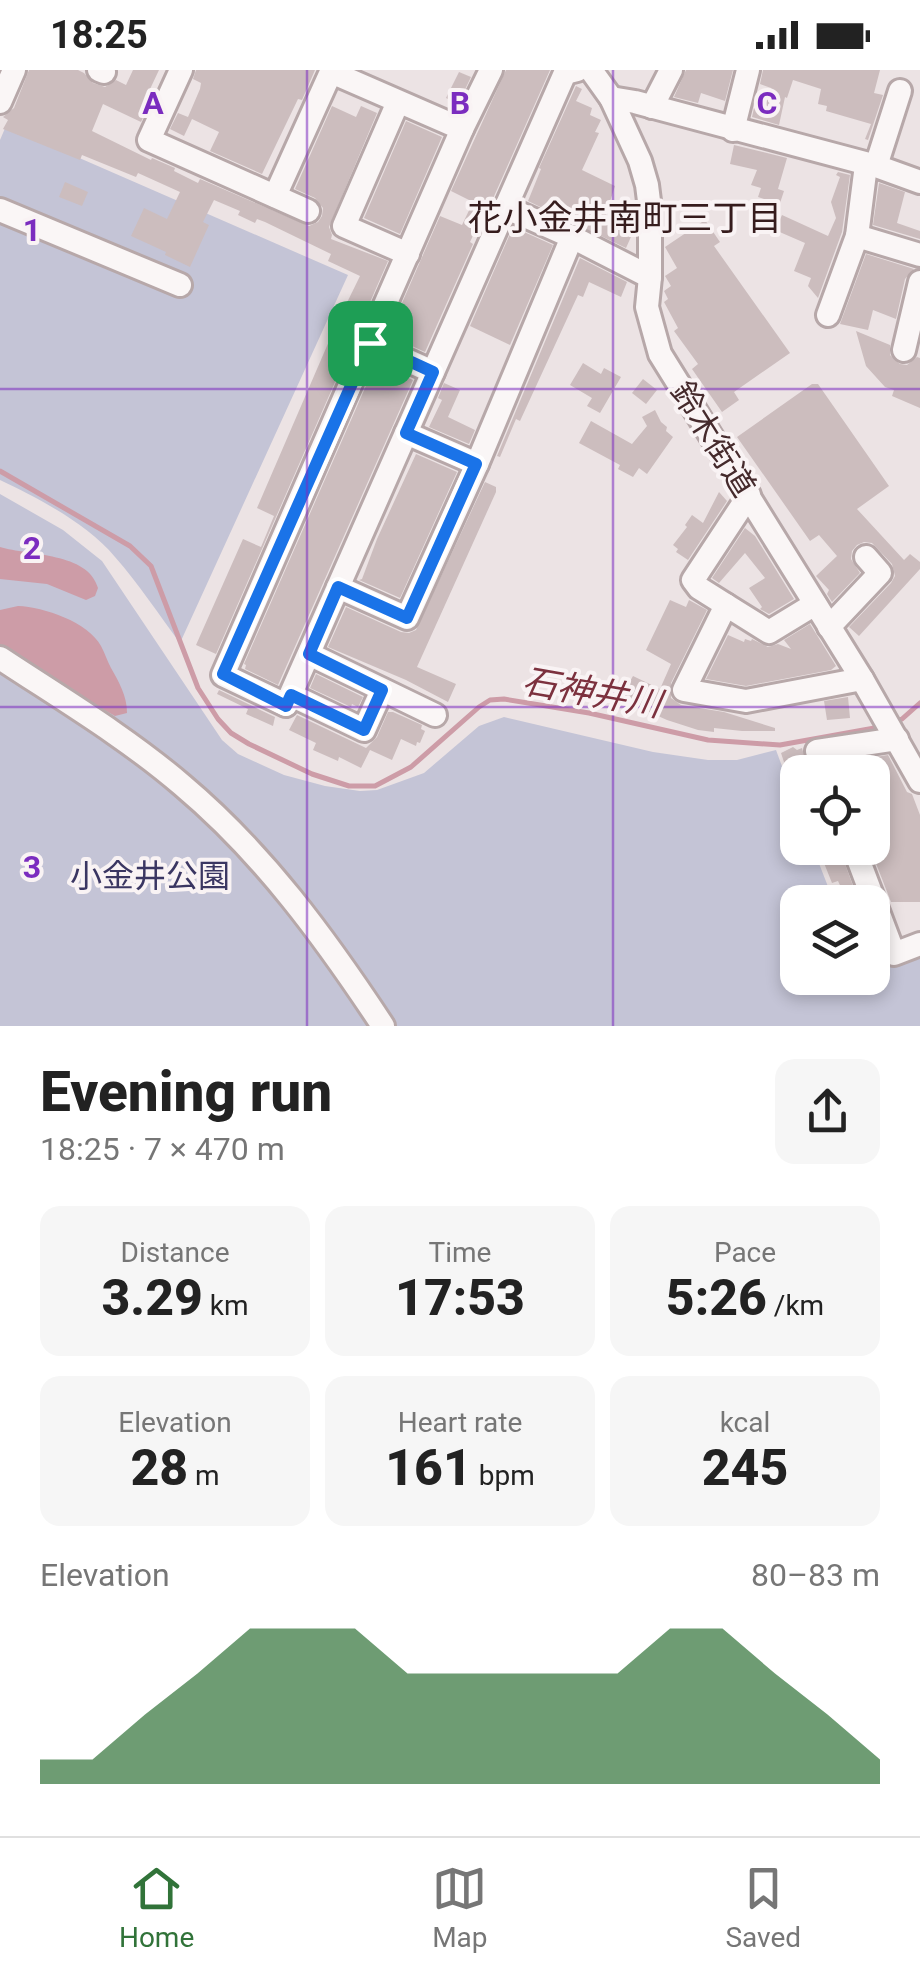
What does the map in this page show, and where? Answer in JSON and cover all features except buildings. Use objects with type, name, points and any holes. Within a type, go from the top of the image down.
[{"type":"street","points":[[0,102],[14,70]]},
{"type":"street","points":[[182,70],[149,140],[308,212]]},
{"type":"street","points":[[491,70],[223,674],[286,706],[565,73],[577,70]]},
{"type":"street","name":"鈴木街道","points":[[591,70],[611,98],[648,185],[647,307],[660,354],[917,769]]},
{"type":"street","points":[[652,107],[670,70]]},
{"type":"street","points":[[733,130],[748,70]]},
{"type":"street","points":[[275,196],[331,71],[462,129]]},
{"type":"street","points":[[828,315],[857,236],[871,166],[900,92]]},
{"type":"street","points":[[611,98],[920,182]]},
{"type":"street","points":[[398,102],[344,226],[408,254]]},
{"type":"street","points":[[505,207],[650,277]]},
{"type":"street","points":[[0,210],[180,286]]},
{"type":"street","points":[[857,236],[920,255]]},
{"type":"street","points":[[338,587],[407,618],[572,237]]},
{"type":"street","points":[[904,350],[920,282]]},
{"type":"street","points":[[370,343],[433,372]]},
{"type":"street","points":[[406,433],[476,464]]},
{"type":"street","points":[[748,494],[693,580],[699,588],[769,632],[814,604]]},
{"type":"street","points":[[829,627],[880,573],[866,556]]},
{"type":"street","points":[[726,606],[684,690],[746,700],[862,678]]},
{"type":"street","points":[[309,654],[435,714]]},
{"type":"street","points":[[0,658],[148,757],[208,809],[283,886],[383,1026]]},
{"type":"street","points":[[291,695],[364,730],[382,690]]},
{"type":"street","points":[[819,755],[817,751],[891,729]]},
{"type":"street","points":[[860,865],[894,954],[920,944]]},
{"type":"green space","points":[[6,126],[348,275],[180,643],[104,545],[62,513],[0,480],[0,140]]},
{"type":"green space","name":"小金井公園","points":[[0,494],[63,530],[102,561],[222,740],[238,754],[284,775],[360,791],[377,790],[424,773],[479,726],[504,717],[653,752],[708,760],[737,760],[776,750],[780,761],[780,865],[820,865],[827,885],[780,885],[780,995],[890,995],[890,959],[920,951],[920,1026],[0,1026]]},
{"type":"shaded area","points":[[0,547],[56,557],[83,568],[98,588],[95,596],[86,600],[47,584],[0,579]]},
{"type":"shaded area","points":[[18,606],[64,617],[95,637],[122,689],[127,713],[115,716],[0,646],[0,610]]},
{"type":"waterway","name":"石神井川","points":[[0,471],[130,546],[151,566],[198,688],[231,733],[312,774],[349,786],[375,786],[411,767],[490,700],[589,713],[708,740],[780,745],[880,727]]},
{"type":"waterway","name":"石神井川","points":[[895,722],[920,703]]},
{"type":"district","name":"花小金井南町三丁目","points":[[625,218]]},
{"type":"route","points":[[370,343],[433,372],[406,433],[476,464],[407,618],[338,587],[309,654],[382,690],[364,730],[291,695],[286,706],[223,674],[370,343]]}]
